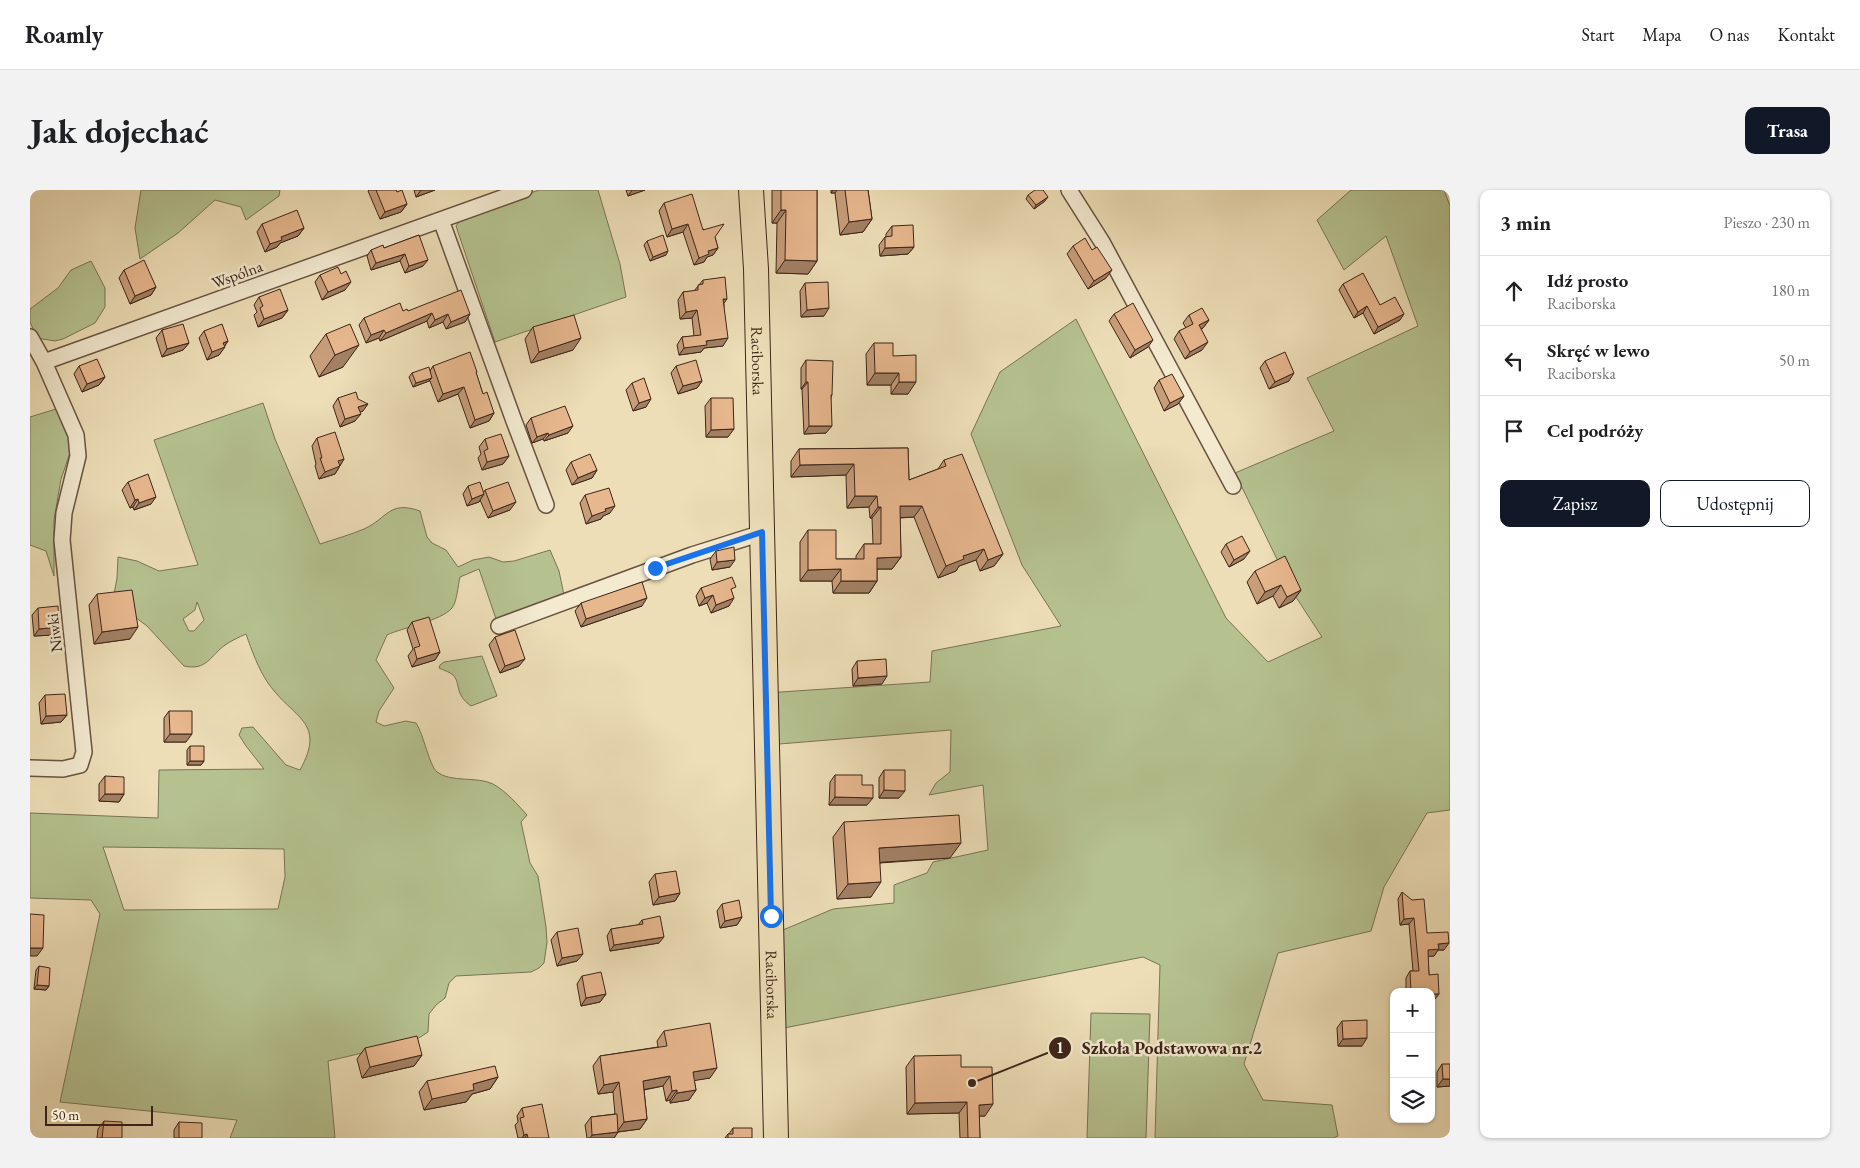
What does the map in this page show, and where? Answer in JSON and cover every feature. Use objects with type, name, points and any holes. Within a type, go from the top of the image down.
[{"type":"main road","name":"Raciborska","points":[[752,190],[756,269],[776,1138]]},
{"type":"street","name":"Wspólna","points":[[44,362],[524,190]]},
{"type":"street","points":[[1070,190],[1102,242],[1233,486]]},
{"type":"street","points":[[441,220],[546,505]]},
{"type":"street","name":"Niwki","points":[[30,337],[44,362],[76,435],[78,456],[64,513],[62,540],[84,752],[80,765],[63,770],[30,768]]},
{"type":"street","points":[[499,626],[692,555],[762,532]]},
{"type":"green space","points":[[141,190],[280,190],[279,196],[246,220],[241,207],[215,200],[178,233],[140,259],[135,228]]},
{"type":"green space","points":[[539,190],[598,190],[620,264],[626,297],[495,342],[456,226],[463,216]]},
{"type":"green space","points":[[1351,190],[1444,190],[1450,206],[1450,810],[1427,813],[1384,887],[1371,931],[1278,953],[1244,1064],[1263,1100],[1332,1105],[1338,1136],[1333,1138],[1155,1138],[1160,965],[1143,957],[774,1030],[771,935],[833,909],[894,903],[894,885],[927,873],[933,862],[988,850],[983,785],[929,795],[936,783],[950,772],[951,730],[767,745],[766,693],[930,682],[932,651],[1061,626],[1022,565],[971,434],[1000,372],[1076,319],[1226,618],[1268,662],[1322,637],[1294,594],[1235,473],[1334,431],[1307,378],[1418,326],[1386,236],[1344,270],[1317,220]]},
{"type":"green space","points":[[91,261],[105,288],[105,307],[95,323],[63,339],[55,341],[37,338],[30,322],[30,309],[58,288],[71,270]]},
{"type":"green space","points":[[263,403],[275,439],[320,544],[364,529],[395,509],[410,508],[420,511],[427,537],[432,543],[446,550],[458,567],[473,560],[489,557],[503,562],[514,561],[550,550],[559,571],[564,595],[496,619],[479,569],[460,577],[454,605],[447,613],[387,635],[376,660],[394,688],[379,711],[376,722],[384,726],[406,721],[416,723],[431,763],[437,772],[457,779],[479,780],[493,784],[507,794],[527,815],[521,822],[530,863],[538,876],[547,942],[544,963],[531,972],[456,976],[449,983],[445,998],[429,1014],[428,1032],[414,1041],[328,1061],[335,1138],[230,1138],[237,1120],[60,1102],[100,914],[91,900],[30,898],[30,813],[158,818],[159,770],[264,769],[239,735],[242,728],[253,727],[286,765],[300,770],[310,741],[304,722],[264,677],[246,634],[225,645],[208,662],[192,667],[184,666],[147,626],[127,611],[114,594],[118,557],[137,561],[159,571],[198,565],[154,440]],"holes":[[[197,602],[204,620],[194,631],[189,631],[183,619],[195,610]],[[103,847],[284,849],[285,877],[278,909],[124,910]]]},
{"type":"green space","points":[[56,409],[72,447],[61,479],[54,520],[54,576],[46,551],[30,545],[30,417]]},
{"type":"green space","points":[[482,656],[497,696],[471,706],[462,697],[453,675],[439,668],[444,662]]},
{"type":"green space","points":[[1091,1013],[1150,1014],[1146,1138],[1087,1138]]},
{"type":"building","points":[[376,190],[396,190],[397,192],[402,190],[407,204],[385,212]]},
{"type":"building","points":[[781,190],[817,190],[817,261],[785,260],[786,210],[781,210]]},
{"type":"building","points":[[845,190],[868,190],[872,219],[849,222]]},
{"type":"building","points":[[1035,190],[1043,190],[1048,197],[1036,205],[1028,195]]},
{"type":"building","points":[[692,194],[703,230],[724,224],[715,237],[718,248],[708,251],[709,254],[699,258],[688,224],[672,229],[664,203]]},
{"type":"building","points":[[297,210],[304,228],[281,237],[282,240],[270,244],[262,224]]},
{"type":"building","points":[[913,225],[914,247],[885,248],[885,237],[892,236],[892,226]]},
{"type":"building","points":[[419,235],[428,260],[409,266],[405,254],[376,263],[371,250],[383,245],[384,248]]},
{"type":"building","points":[[663,235],[668,251],[653,257],[647,241]]},
{"type":"building","points":[[1085,238],[1092,250],[1097,247],[1112,270],[1094,281],[1073,246]]},
{"type":"building","points":[[144,260],[156,287],[135,296],[124,270]]},
{"type":"building","points":[[338,267],[341,274],[346,271],[351,282],[328,292],[320,275]]},
{"type":"building","points":[[1363,273],[1380,305],[1395,297],[1404,314],[1378,327],[1367,306],[1358,312],[1343,284]]},
{"type":"building","points":[[725,277],[727,299],[723,299],[728,338],[706,341],[707,345],[684,348],[682,337],[701,335],[697,310],[686,312],[683,292],[698,290],[698,285],[703,284],[703,280]]},
{"type":"building","points":[[828,282],[829,308],[807,310],[805,283]]},
{"type":"building","points":[[280,289],[288,310],[264,319],[260,308],[263,306],[259,297]]},
{"type":"building","points":[[461,290],[470,314],[451,322],[448,314],[435,320],[432,313],[386,333],[384,330],[371,335],[364,318],[400,303],[403,311],[407,309],[408,311]]},
{"type":"building","points":[[1133,303],[1153,340],[1135,350],[1114,314]]},
{"type":"building","points":[[1202,308],[1209,320],[1199,325],[1208,342],[1190,352],[1179,331],[1193,324],[1189,315]]},
{"type":"building","points":[[574,315],[581,338],[539,352],[533,327]]},
{"type":"building","points":[[183,324],[189,343],[167,349],[162,330]]},
{"type":"building","points":[[222,324],[228,341],[223,343],[225,347],[212,352],[204,331]]},
{"type":"building","points":[[350,324],[359,345],[335,355],[326,334]]},
{"type":"building","points":[[874,343],[893,343],[893,356],[916,355],[916,382],[899,382],[899,373],[875,373]]},
{"type":"building","points":[[470,352],[483,394],[487,392],[494,413],[475,420],[464,387],[443,394],[433,366]]},
{"type":"building","points":[[1285,352],[1294,373],[1275,382],[1265,361]]},
{"type":"building","points":[[97,359],[105,377],[87,384],[79,366]]},
{"type":"building","points":[[696,360],[702,381],[683,386],[676,366]]},
{"type":"building","points":[[806,360],[833,361],[832,426],[809,426]]},
{"type":"building","points":[[429,367],[432,378],[416,383],[412,373]]},
{"type":"building","points":[[1172,374],[1184,396],[1170,403],[1159,380]]},
{"type":"building","points":[[644,378],[651,399],[639,403],[632,383]]},
{"type":"building","points":[[356,392],[358,399],[368,404],[358,407],[361,414],[345,419],[338,398]]},
{"type":"building","points":[[711,398],[733,398],[734,429],[711,430]]},
{"type":"building","points":[[565,406],[573,426],[549,435],[548,433],[537,437],[531,418]]},
{"type":"building","points":[[335,432],[344,459],[338,461],[340,466],[325,472],[320,458],[322,458],[317,438]]},
{"type":"building","points":[[501,434],[509,456],[487,462],[484,451],[488,449],[485,439]]},
{"type":"building","points":[[908,448],[909,480],[946,466],[944,460],[962,454],[1003,554],[988,560],[984,549],[963,556],[964,559],[946,566],[922,506],[900,506],[901,557],[877,558],[877,581],[841,581],[841,569],[808,570],[808,530],[836,530],[836,559],[864,559],[864,544],[881,544],[881,507],[878,507],[877,496],[855,496],[854,464],[800,465],[799,449]]},
{"type":"building","points":[[590,454],[597,470],[578,478],[571,462]]},
{"type":"building","points":[[148,474],[156,497],[139,503],[138,499],[135,500],[128,482]]},
{"type":"building","points":[[480,482],[484,494],[472,499],[468,486]]},
{"type":"building","points":[[508,482],[516,502],[493,511],[485,490]]},
{"type":"building","points":[[609,488],[615,506],[592,516],[585,495]]},
{"type":"building","points":[[1242,536],[1250,551],[1234,560],[1226,544]]},
{"type":"building","points":[[734,547],[735,560],[717,562],[716,551]]},
{"type":"building","points":[[1285,556],[1301,590],[1287,597],[1281,585],[1265,592],[1255,571]]},
{"type":"building","points":[[732,577],[736,587],[731,589],[734,598],[716,605],[713,595],[705,598],[701,588]]},
{"type":"building","points":[[642,582],[647,598],[586,619],[581,603]]},
{"type":"building","points":[[132,590],[138,627],[102,632],[97,594]]},
{"type":"building","points":[[58,606],[59,627],[39,629],[38,608]]},
{"type":"building","points":[[429,617],[440,652],[417,659],[414,648],[420,646],[412,622]]},
{"type":"building","points":[[515,630],[525,659],[505,666],[495,637]]},
{"type":"building","points":[[886,659],[887,676],[858,678],[857,661]]},
{"type":"building","points":[[65,694],[67,715],[46,716],[45,695]]},
{"type":"building","points":[[169,711],[192,711],[192,734],[170,734]]},
{"type":"building","points":[[190,746],[204,746],[204,761],[190,761]]},
{"type":"building","points":[[884,770],[905,770],[905,791],[884,790]]},
{"type":"building","points":[[835,775],[862,775],[862,785],[873,785],[873,798],[835,797]]},
{"type":"building","points":[[105,776],[124,777],[124,794],[105,794]]},
{"type":"building","points":[[959,815],[961,843],[879,848],[881,882],[848,884],[844,822]]},
{"type":"building","points":[[676,871],[680,893],[659,897],[655,874]]},
{"type":"building","points":[[1402,892],[1412,900],[1424,899],[1427,933],[1448,932],[1449,943],[1438,944],[1439,949],[1428,950],[1429,975],[1438,974],[1439,994],[1435,994],[1435,988],[1411,988],[1410,971],[1419,971],[1414,918],[1404,919]]},
{"type":"building","points":[[739,900],[742,917],[725,921],[722,904]]},
{"type":"building","points":[[30,914],[44,915],[43,948],[30,948]]},
{"type":"building","points":[[660,916],[664,937],[614,945],[611,929],[643,924],[642,920]]},
{"type":"building","points":[[578,928],[583,954],[562,958],[557,932]]},
{"type":"building","points":[[39,966],[50,968],[49,986],[37,985]]},
{"type":"building","points":[[601,972],[606,994],[586,998],[582,976]]},
{"type":"building","points":[[1367,1020],[1367,1038],[1343,1039],[1342,1021]]},
{"type":"building","points":[[710,1023],[717,1068],[693,1072],[696,1090],[677,1093],[677,1090],[672,1091],[670,1076],[643,1081],[647,1119],[624,1122],[619,1082],[604,1085],[600,1056],[667,1046],[664,1031]]},
{"type":"building","points":[[417,1036],[422,1055],[370,1067],[365,1048]]},
{"type":"building","points":[[961,1055],[961,1067],[992,1067],[993,1104],[979,1105],[980,1138],[968,1138],[967,1102],[915,1103],[914,1056]]},
{"type":"building","points":[[1442,1064],[1450,1064],[1450,1079],[1443,1079]]},
{"type":"building","points":[[495,1066],[498,1077],[473,1084],[474,1090],[432,1099],[427,1081]]},
{"type":"building","points":[[542,1104],[549,1138],[528,1138],[527,1134],[524,1135],[520,1118],[524,1117],[522,1108]]},
{"type":"building","points":[[617,1114],[618,1132],[592,1135],[591,1117]]},
{"type":"building","points":[[104,1121],[122,1122],[122,1138],[102,1138]]},
{"type":"building","points":[[179,1122],[202,1123],[202,1138],[179,1138]]},
{"type":"building","points":[[733,1128],[752,1128],[752,1138],[728,1138],[728,1134],[733,1134]]},
{"type":"place","name":"Szkoła Podstawowa nr.2","points":[[972,1083]]},
{"type":"route","points":[[655,568],[762,532],[771,916]]}]
